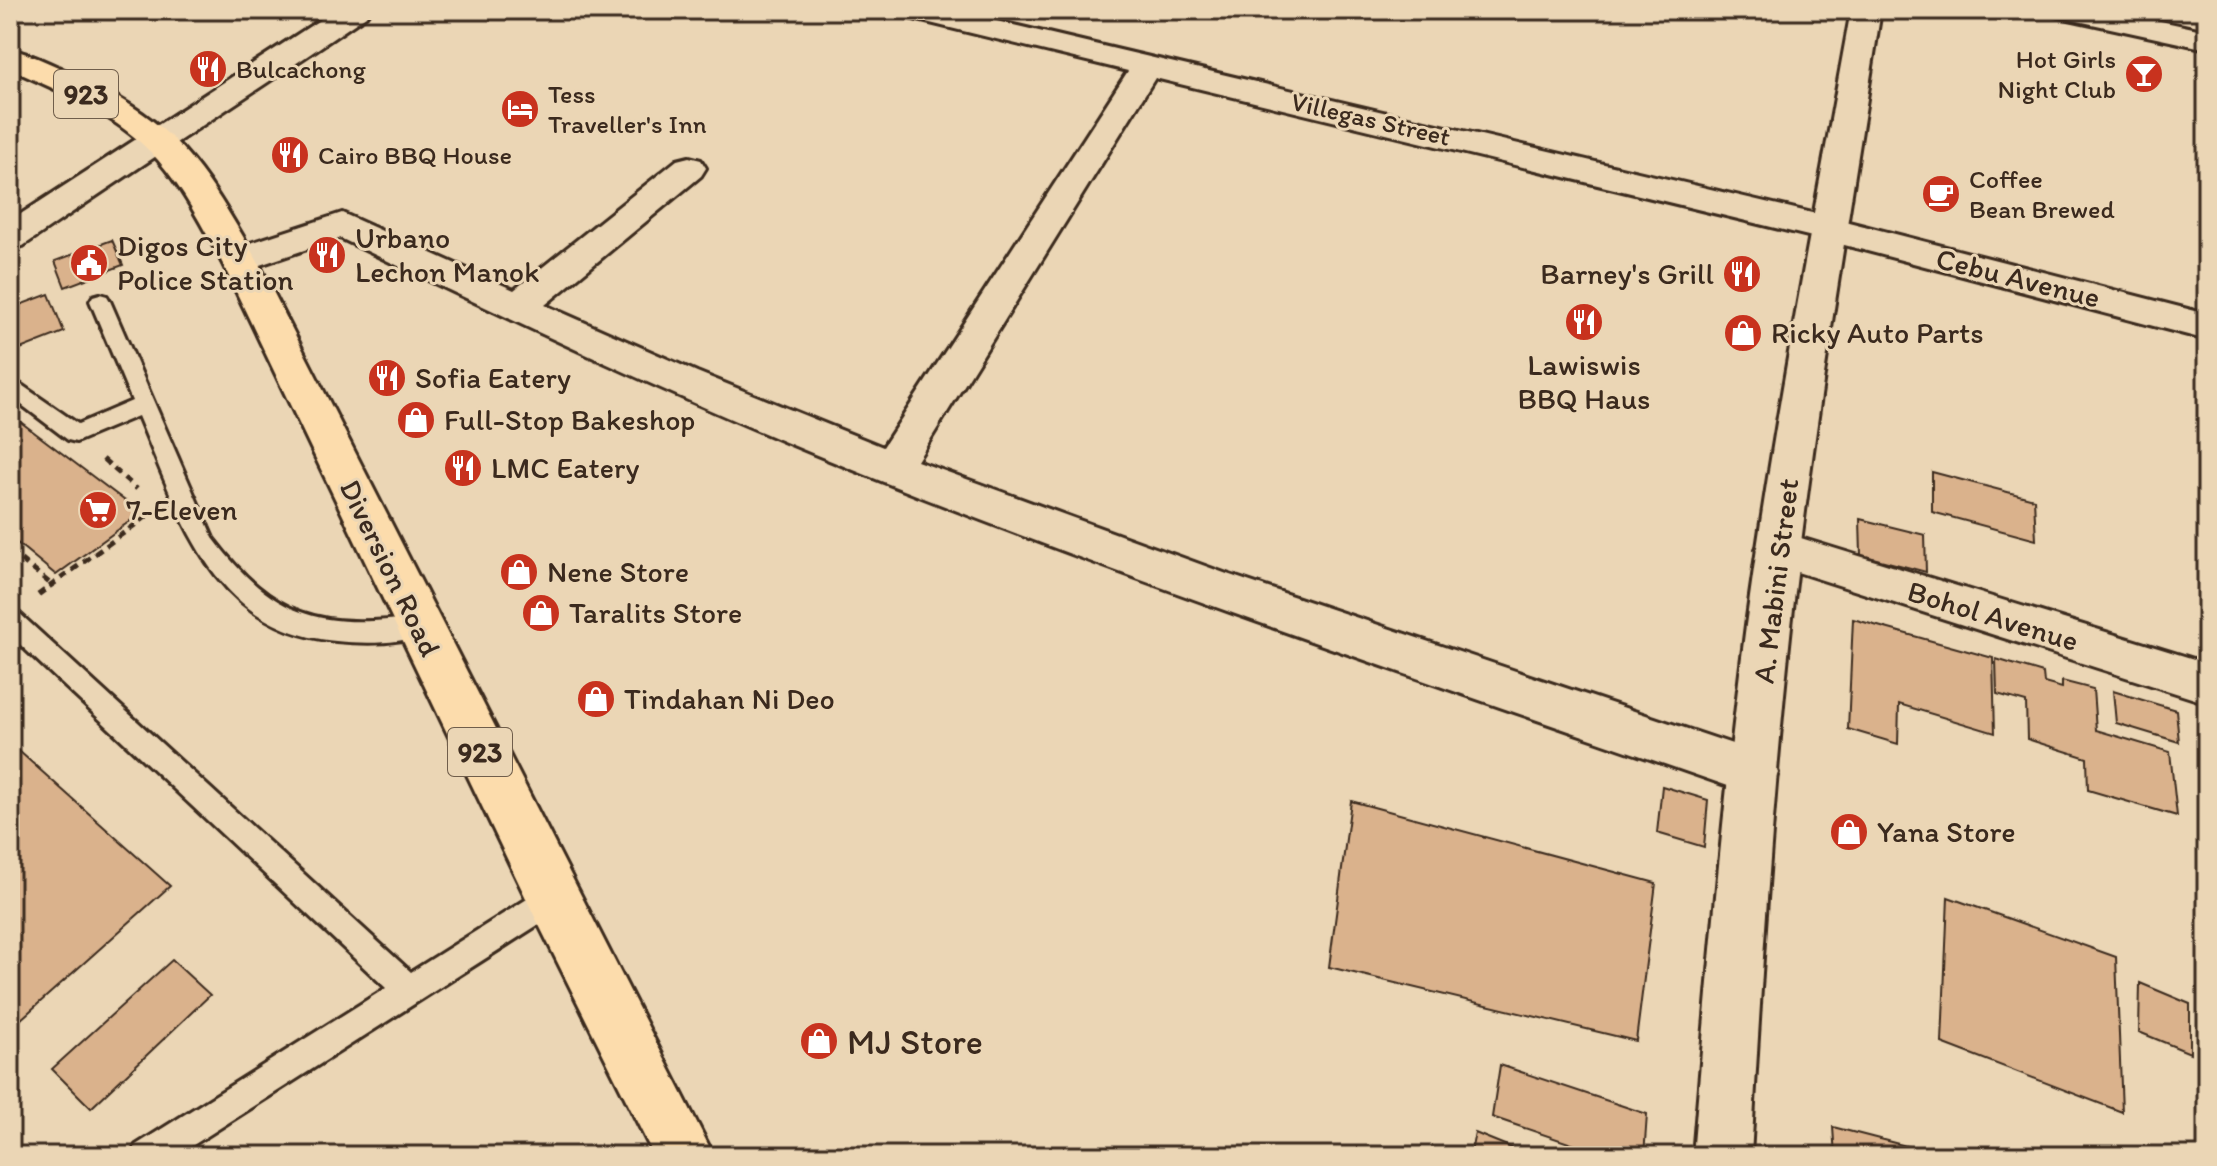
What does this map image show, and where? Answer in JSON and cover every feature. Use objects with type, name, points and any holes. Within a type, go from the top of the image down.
[{"type":"highway","name":"Diversion Road","points":[[10,58],[93,98],[156,139],[188,178],[239,260],[553,899],[685,1156]]},
{"type":"street","points":[[10,238],[355,10]]},
{"type":"street","name":"Villegas Street","points":[[912,10],[1829,229]]},
{"type":"street","name":"A. Mabini Street","points":[[1722,1156],[1754,773],[1778,549],[1866,10]]},
{"type":"street","points":[[2066,10],[2207,40]]},
{"type":"street","points":[[891,468],[1147,66]]},
{"type":"street","points":[[517,308],[689,168]]},
{"type":"street","points":[[239,260],[342,225],[517,308],[891,468],[1226,592],[1754,773]]},
{"type":"street","name":"Cebu Avenue","points":[[1829,229],[2207,327]]},
{"type":"street","name":"Bohol Avenue","points":[[1778,549],[2207,683]]},
{"type":"lane","points":[[100,301],[204,543],[225,575],[259,605],[298,624],[336,633],[377,634],[418,627]]},
{"type":"lane","points":[[10,385],[76,434],[145,404]]},
{"type":"lane","points":[[10,620],[409,990]]},
{"type":"lane","points":[[147,1156],[553,899]]},
{"type":"path","points":[[76,434],[146,497]]},
{"type":"path","points":[[31,600],[158,508]]},
{"type":"path","points":[[10,551],[52,585]]},
{"type":"building","name":"Digos City Police Station","points":[[112,240],[123,265],[65,287],[55,261]]},
{"type":"building","points":[[49,294],[64,332],[10,353],[10,319],[17,316],[14,307]]},
{"type":"building","points":[[10,414],[141,513],[56,575],[10,537]]},
{"type":"building","points":[[1932,472],[2034,499],[2036,540],[1932,512]]},
{"type":"building","points":[[1860,519],[1925,535],[1926,572],[1861,555]]},
{"type":"building","points":[[1853,619],[1993,658],[1995,733],[1899,704],[1898,744],[1848,729]]},
{"type":"building","points":[[1996,659],[2043,673],[2044,683],[2062,688],[2062,681],[2093,689],[2096,730],[2170,752],[2177,816],[2088,790],[2087,758],[2027,739],[2026,702],[1997,694]]},
{"type":"building","points":[[2113,691],[2176,710],[2179,742],[2116,723]]},
{"type":"building","points":[[10,743],[170,886],[10,1029]]},
{"type":"building","points":[[1662,786],[1708,800],[1704,847],[1657,833]]},
{"type":"building","points":[[1351,801],[1656,883],[1636,1041],[1329,967]]},
{"type":"building","points":[[1948,897],[2116,957],[2122,1112],[1942,1043]]},
{"type":"building","points":[[172,960],[210,995],[91,1108],[52,1069]]},
{"type":"building","points":[[2140,983],[2190,1004],[2190,1053],[2139,1032]]},
{"type":"building","points":[[1500,1065],[1647,1114],[1644,1156],[1607,1156],[1492,1117]]},
{"type":"building","points":[[1833,1127],[1945,1156],[1835,1156]]},
{"type":"building","points":[[1475,1133],[1532,1156],[1470,1156]]},
{"type":"place","name":"Bulcachong","points":[[208,69]]},
{"type":"place","name":"Hot Girls Night Club","points":[[2144,74]]},
{"type":"place","name":"Tess Traveller's Inn","points":[[520,109]]},
{"type":"place","name":"Cairo BBQ House","points":[[290,155]]},
{"type":"place","name":"Coffee Bean Brewed","points":[[1941,194]]},
{"type":"place","name":"Urbano Lechon Manok","points":[[327,255]]},
{"type":"place","name":"Digos City Police Station","points":[[89,263]]},
{"type":"place","name":"Barney's Grill","points":[[1742,274]]},
{"type":"place","name":"Lawiswis BBQ Haus","points":[[1584,322]]},
{"type":"place","name":"Ricky Auto Parts","points":[[1743,333]]},
{"type":"place","name":"Sofia Eatery","points":[[387,378]]},
{"type":"place","name":"Full-Stop Bakeshop","points":[[416,420]]},
{"type":"place","name":"LMC Eatery","points":[[463,468]]},
{"type":"place","name":"7-Eleven","points":[[98,510]]},
{"type":"place","name":"Nene Store","points":[[519,572]]},
{"type":"place","name":"Taralits Store","points":[[541,613]]},
{"type":"place","name":"Tindahan Ni Deo","points":[[596,699]]},
{"type":"place","name":"Yana Store","points":[[1849,832]]},
{"type":"place","name":"MJ Store","points":[[819,1041]]}]
